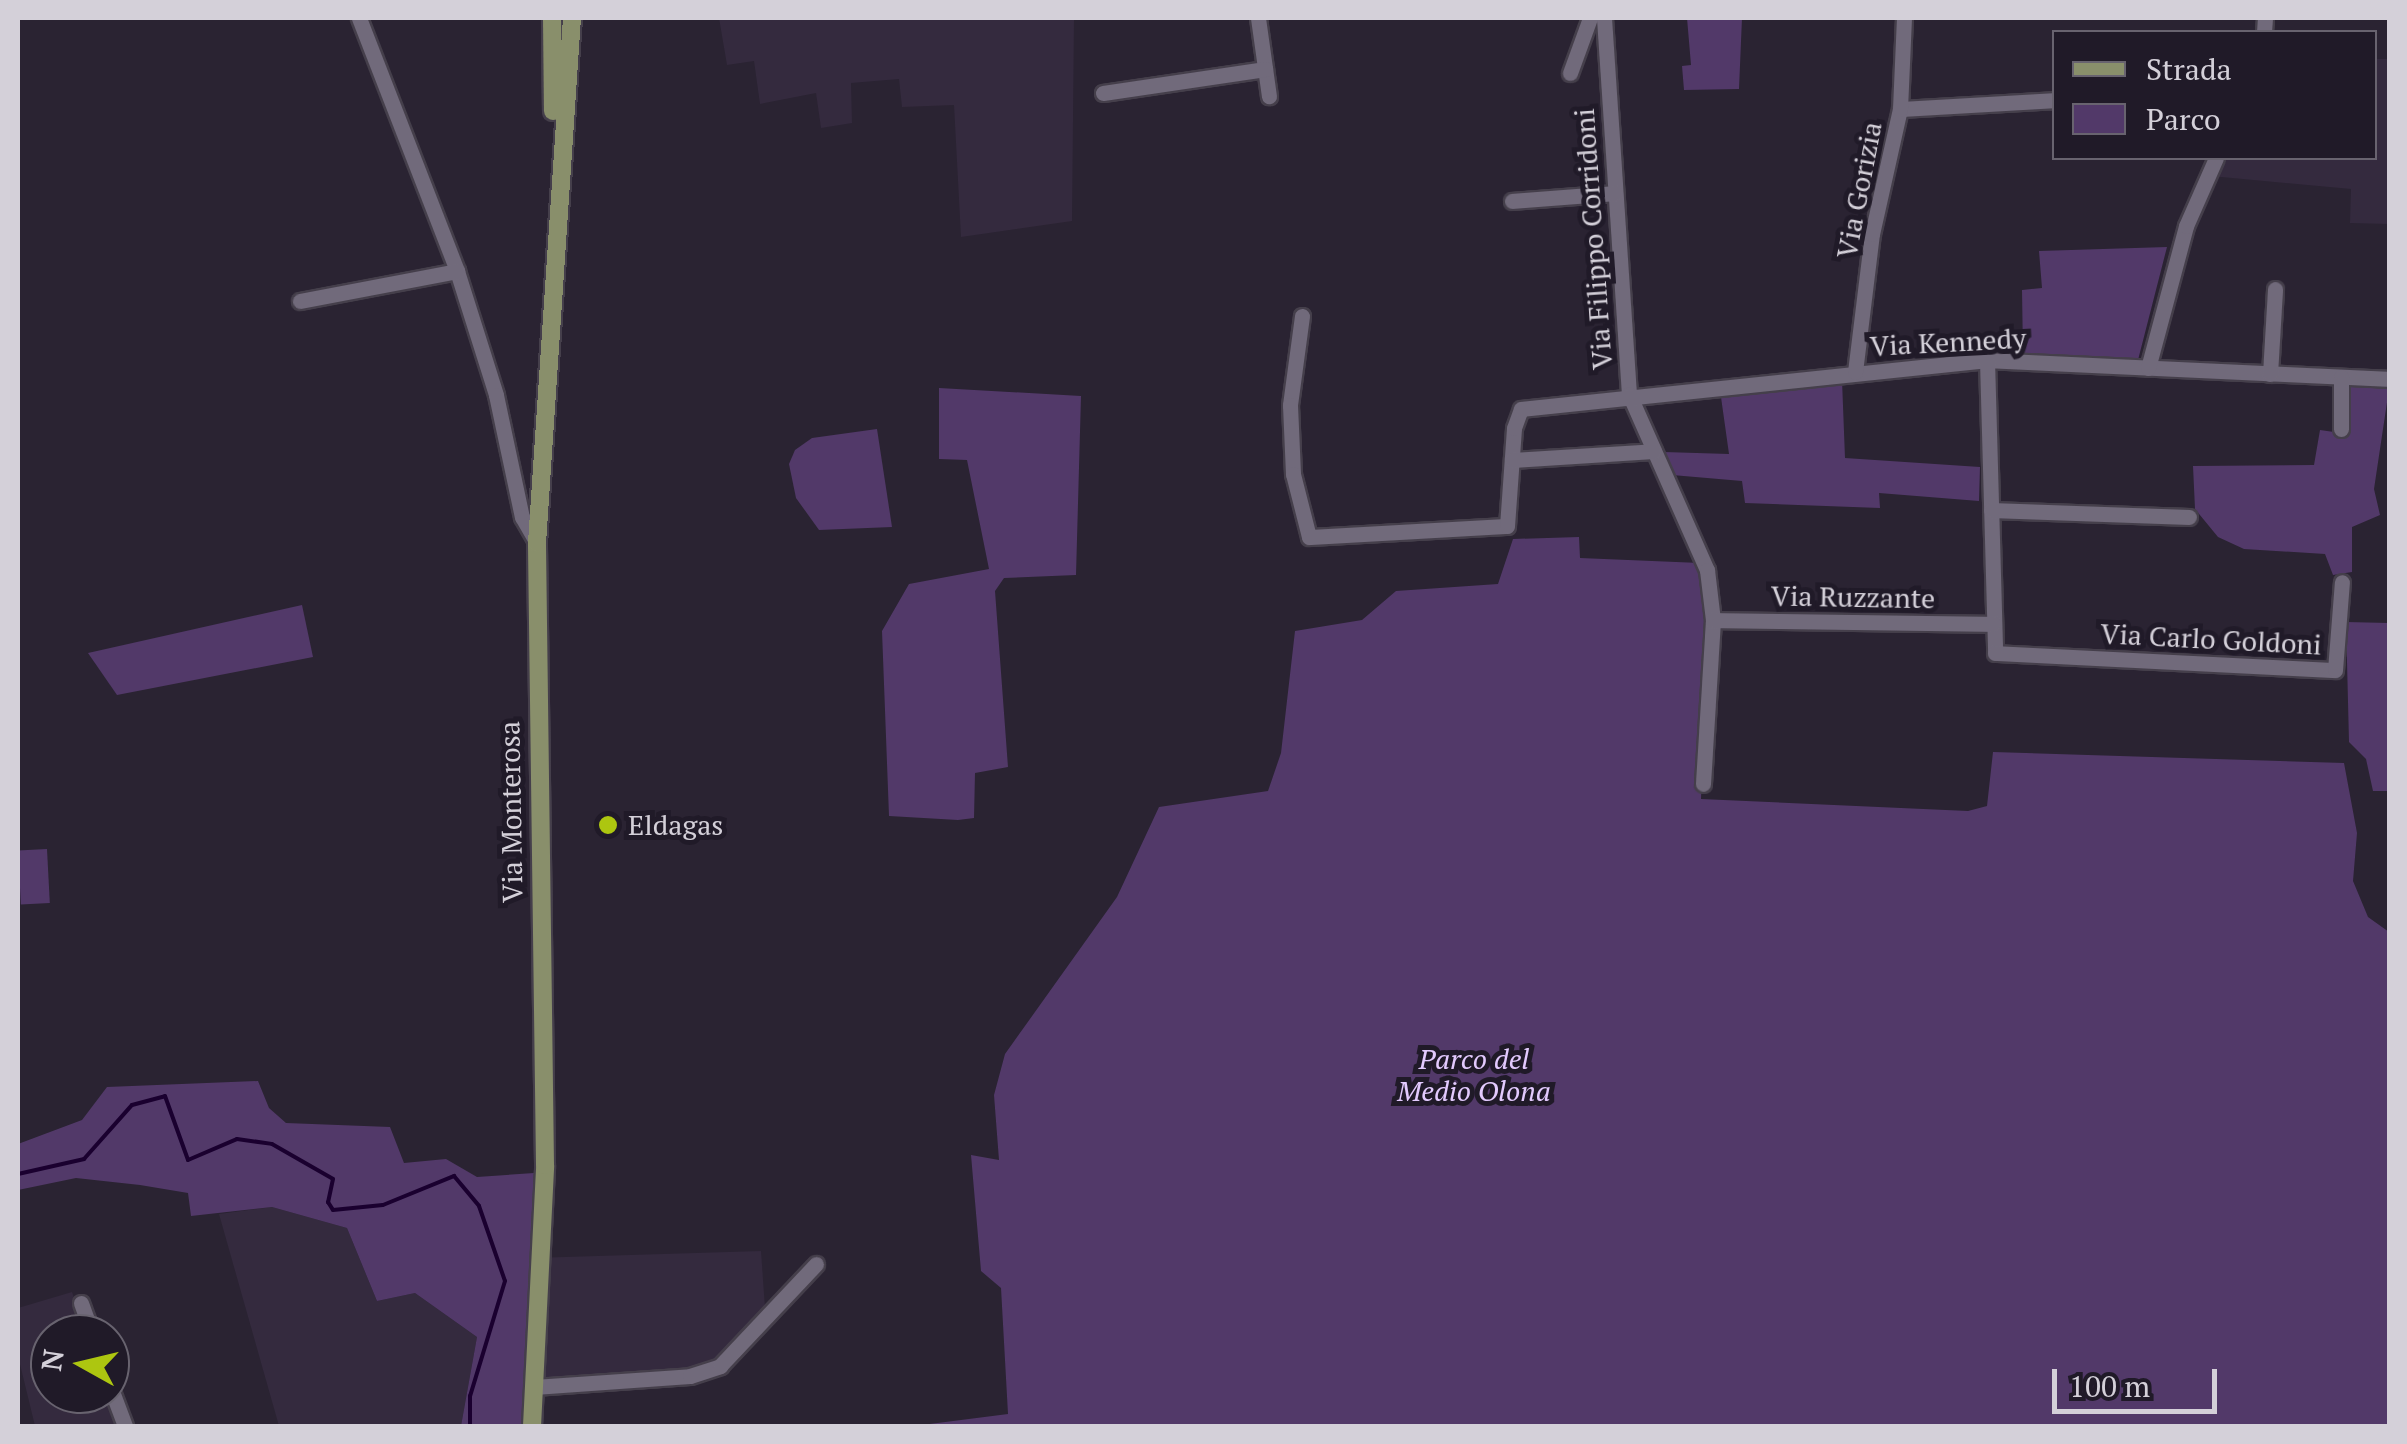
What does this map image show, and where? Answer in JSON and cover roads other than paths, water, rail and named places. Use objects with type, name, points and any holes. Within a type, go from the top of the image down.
[{"type":"main road","name":"Via Monterosa","points":[[552,18],[555,196]]},
{"type":"main road","name":"Via Monterosa","points":[[532,1426],[545,1165],[536,543],[555,196],[572,18]]},
{"type":"street","points":[[360,18],[457,271],[496,394],[522,518],[536,543]]},
{"type":"street","points":[[1258,18],[1269,96]]},
{"type":"street","name":"Via Filippo Corridoni","points":[[1570,73],[1590,18]]},
{"type":"street","name":"Via Filippo Corridoni","points":[[1604,18],[1629,394],[1707,570],[1713,620],[1703,784]]},
{"type":"street","name":"Via Gorizia","points":[[1855,372],[1872,234],[1900,109],[1904,18]]},
{"type":"street","points":[[1103,93],[1265,70]]},
{"type":"street","points":[[1900,109],[2052,100]]},
{"type":"street","points":[[2148,368],[2186,226],[2215,160]]},
{"type":"street","points":[[1512,201],[1616,193]]},
{"type":"street","points":[[300,301],[457,271]]},
{"type":"street","points":[[2270,374],[2275,289]]},
{"type":"street","points":[[1302,316],[1290,406],[1293,474],[1309,537],[1507,526],[1512,460],[1654,451]]},
{"type":"street","points":[[1987,360],[1993,624]]},
{"type":"street","name":"Via Kennedy","points":[[1512,460],[1522,409],[1629,394],[1855,372],[1987,360],[2390,380]]},
{"type":"street","points":[[2341,378],[2341,429]]},
{"type":"street","points":[[1991,510],[2189,517]]},
{"type":"street","name":"Via Carlo Goldoni","points":[[1993,624],[1996,653],[2335,670],[2342,582]]},
{"type":"street","name":"Via Ruzzante","points":[[1713,620],[1993,624]]},
{"type":"street","points":[[534,1387],[690,1376],[720,1366],[816,1264]]},
{"type":"street","points":[[81,1303],[85,1314]]},
{"type":"waterway","points":[[18,1174],[84,1159],[132,1105],[165,1096],[188,1160],[237,1139],[272,1144],[333,1179],[328,1202],[333,1210],[383,1205],[454,1176],[479,1206],[505,1281],[470,1396],[470,1426]]},
{"type":"place","name":"Eldagas","points":[[608,825]]},
{"type":"park label","name":"Parco del Medio Olona","points":[[1474,1075]]}]
